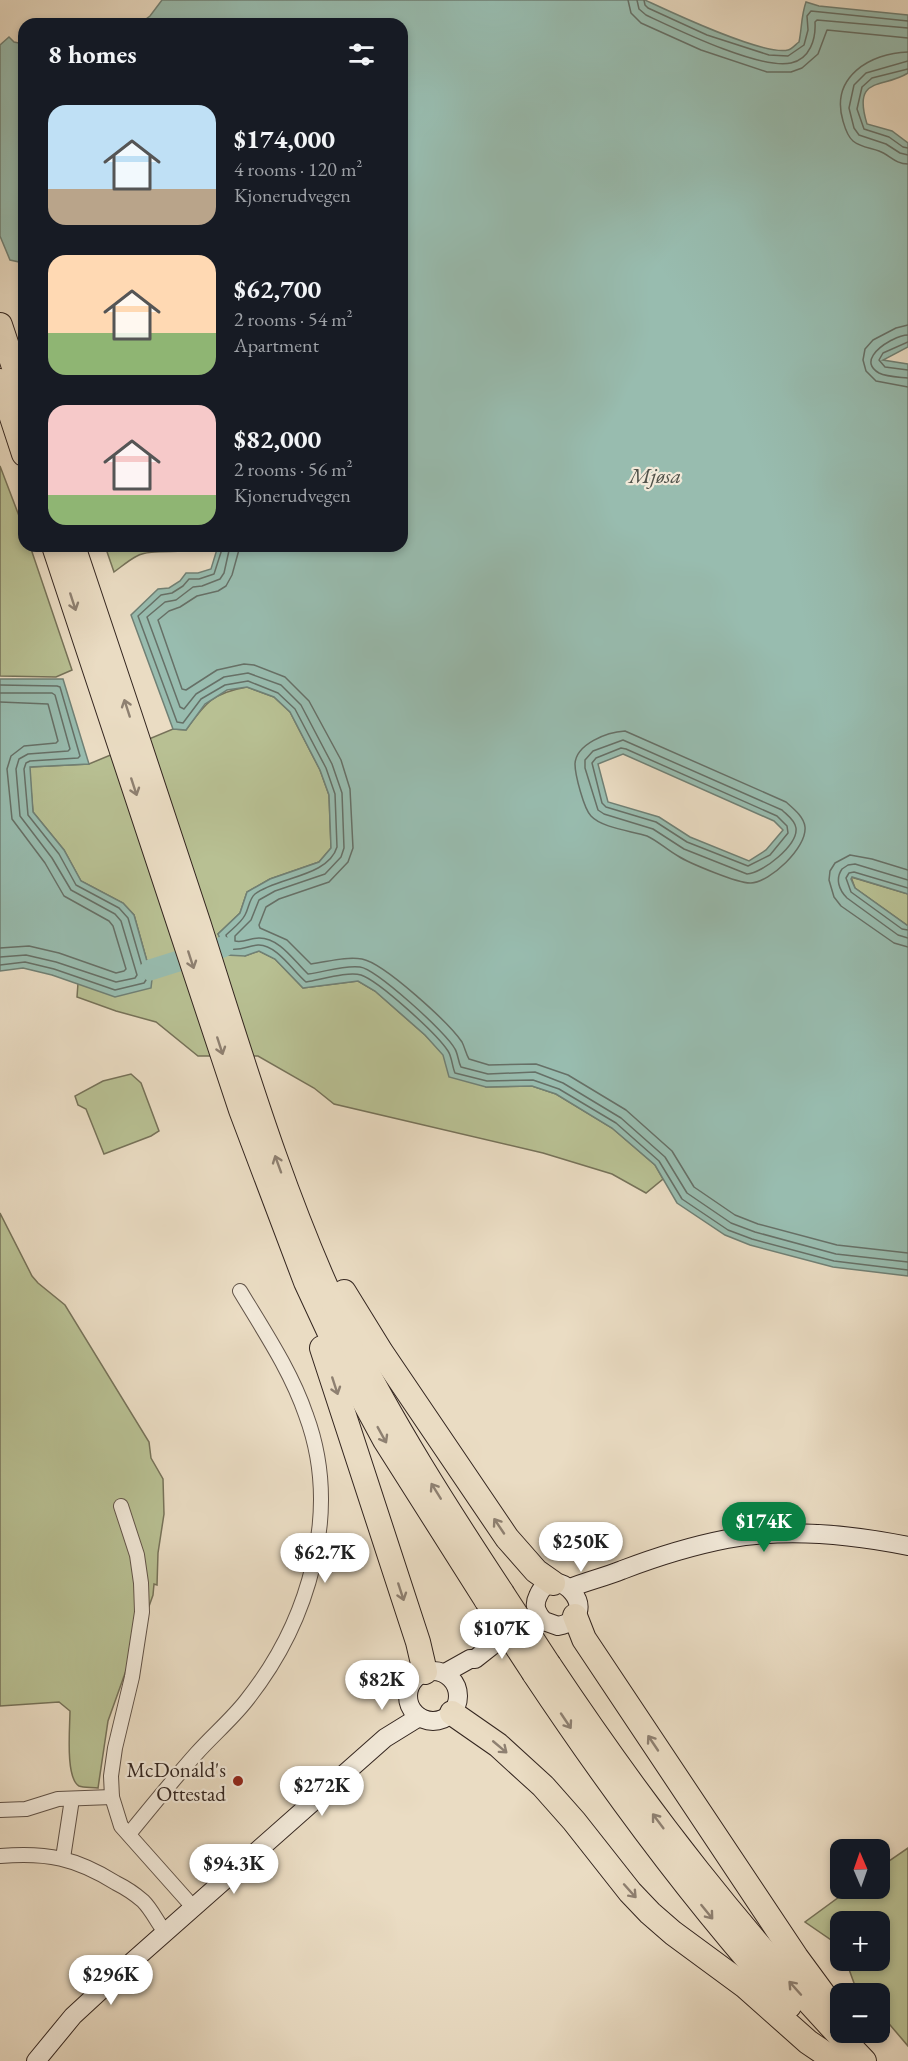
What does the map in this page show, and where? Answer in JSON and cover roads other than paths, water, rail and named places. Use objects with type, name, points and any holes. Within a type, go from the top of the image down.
[{"type":"highway","points":[[0,325],[18,379]]},
{"type":"highway","points":[[0,381],[18,436]]},
{"type":"highway","points":[[56,552],[189,926]]},
{"type":"highway","points":[[75,552],[209,987],[241,1110],[292,1225],[322,1319],[365,1404],[400,1466],[494,1597],[542,1669],[600,1770],[682,1881],[759,1973],[838,2061]]},
{"type":"highway","points":[[292,1225],[330,1268],[375,1343],[507,1538],[530,1566],[569,1597],[581,1635],[796,1957],[830,2003]]},
{"type":"highway","points":[[292,1225],[309,1314],[335,1385],[414,1632],[435,1672]]},
{"type":"highway","points":[[542,1669],[614,1760],[696,1871],[764,1953],[864,2061]]},
{"type":"highway","points":[[452,1713],[498,1745],[543,1786],[650,1913],[673,1933],[745,1986],[808,2042],[838,2061]]},
{"type":"highway","points":[[862,2043],[877,2061]]},
{"type":"main road","points":[[475,1659],[474,1665],[458,1688],[457,1705],[447,1718],[433,1722],[414,1712],[407,1697],[411,1683],[417,1676],[475,1659],[507,1634],[536,1604],[541,1591],[569,1597],[601,1576],[659,1557],[701,1545],[764,1535],[826,1535],[872,1539],[908,1546]]},
{"type":"main road","points":[[536,1604],[538,1614],[544,1621],[558,1626],[567,1623],[569,1597]]},
{"type":"main road","points":[[507,1634],[544,1621]]},
{"type":"main road","points":[[435,1672],[453,1680],[458,1688]]},
{"type":"main road","points":[[36,2061],[73,2016],[414,1712]]},
{"type":"street","points":[[129,1834],[196,1753],[246,1701],[271,1664],[300,1605],[311,1577],[318,1547],[321,1495],[319,1467],[307,1416],[275,1349],[240,1291]]},
{"type":"street","points":[[121,1506],[137,1555],[142,1612],[132,1677],[115,1748],[111,1776],[112,1797],[122,1826],[193,1907]]},
{"type":"street","points":[[0,1810],[26,1809],[57,1800],[112,1797]]},
{"type":"street","points":[[63,1858],[72,1799]]},
{"type":"street","points":[[0,1856],[28,1854],[63,1858],[99,1872],[134,1893],[145,1903],[165,1932]]},
{"type":"water","name":"Mjøsa","points":[[162,0],[645,0],[739,40],[776,50],[788,50],[799,42],[806,2],[819,6],[908,15],[908,73],[873,86],[867,91],[863,108],[867,124],[892,131],[908,143],[908,347],[883,360],[908,364],[908,894],[852,877],[851,879],[855,888],[908,926],[908,1276],[833,1267],[750,1245],[725,1235],[677,1203],[655,1165],[612,1128],[556,1094],[532,1086],[486,1087],[449,1077],[443,1055],[425,1035],[375,991],[358,981],[303,988],[275,959],[259,951],[245,956],[226,955],[218,934],[240,913],[247,892],[270,879],[319,862],[331,848],[329,795],[320,770],[290,712],[274,697],[247,687],[227,690],[205,704],[186,730],[173,729],[131,615],[158,589],[169,588],[180,581],[186,573],[198,573],[211,569],[216,552],[408,552],[408,18],[147,18]],"holes":[[[623,754],[774,821],[783,830],[766,850],[749,861],[690,837],[659,817],[608,802],[598,764]]]},
{"type":"water","points":[[9,37],[18,43],[18,262],[10,260],[0,236],[0,45]]},
{"type":"water","points":[[0,679],[63,679],[89,764],[30,767],[33,812],[64,850],[81,881],[123,903],[134,915],[152,979],[151,988],[115,997],[52,975],[23,968],[0,971]]},
{"type":"waterway","points":[[150,970],[223,947]]},
{"type":"place","name":"McDonald's Ottestad","points":[[238,1781]]}]
